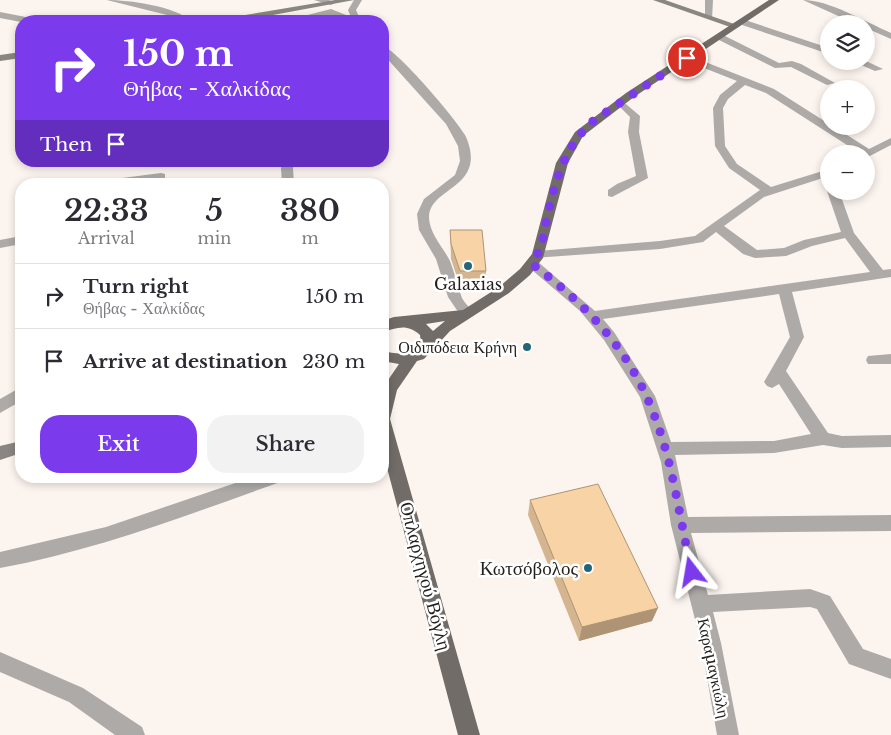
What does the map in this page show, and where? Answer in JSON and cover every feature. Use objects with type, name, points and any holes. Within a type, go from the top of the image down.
[{"type":"main road","points":[[535,259],[562,163],[579,134],[593,121],[620,102],[775,0]]},
{"type":"main road","name":"Οπλαρχηγού Βόγλη","points":[[389,393],[411,358],[419,355],[445,328],[504,290],[535,259]]},
{"type":"main road","points":[[410,322],[466,313]]},
{"type":"main road","points":[[389,324],[402,321],[417,324],[427,333],[428,345]]},
{"type":"main road","points":[[389,358],[395,360],[411,358]]},
{"type":"main road","name":"Οπλαρχηγού Βόγλη","points":[[389,457],[469,735]]},
{"type":"street","points":[[111,0],[172,15]]},
{"type":"street","points":[[318,0],[331,3]]},
{"type":"street","points":[[264,15],[350,0]]},
{"type":"street","points":[[354,15],[352,10],[358,0]]},
{"type":"street","points":[[657,0],[708,17],[739,24],[820,48]]},
{"type":"street","points":[[708,17],[709,0]]},
{"type":"street","points":[[807,0],[843,15]]},
{"type":"street","points":[[317,15],[331,12],[339,15]]},
{"type":"street","points":[[0,16],[15,18]]},
{"type":"street","points":[[875,29],[891,36]]},
{"type":"street","points":[[720,37],[778,66],[792,64],[824,80]]},
{"type":"street","points":[[389,55],[412,77],[449,120],[463,144],[465,160],[463,170],[456,181],[426,205],[424,211],[426,230],[445,265],[452,295],[466,313]]},
{"type":"street","points":[[0,58],[15,56]]},
{"type":"street","points":[[687,58],[770,91],[853,145]]},
{"type":"street","points":[[744,81],[724,97],[718,108],[720,146],[733,166],[768,190]]},
{"type":"street","points":[[612,193],[621,186],[642,178],[641,160],[632,132],[635,116],[620,102]]},
{"type":"street","points":[[875,149],[891,140]]},
{"type":"street","points":[[535,259],[699,239],[751,200],[768,190],[820,175]]},
{"type":"street","points":[[146,178],[161,176]]},
{"type":"street","points":[[816,177],[820,180]]},
{"type":"street","points":[[836,200],[848,234],[886,274]]},
{"type":"street","points":[[716,226],[748,251],[755,254],[786,252],[808,243],[848,234]]},
{"type":"street","points":[[0,244],[15,241]]},
{"type":"street","name":"Καραμαγκιώλη","points":[[535,259],[592,316],[609,336],[642,387],[657,421],[665,450],[680,525],[711,643],[728,735]]},
{"type":"street","points":[[592,316],[784,287],[886,274]]},
{"type":"street","points":[[784,287],[793,314],[796,337],[775,376],[823,439]]},
{"type":"street","points":[[874,360],[891,359]]},
{"type":"street","points":[[0,407],[15,398]]},
{"type":"street","points":[[665,450],[774,447],[823,439],[842,442],[891,441]]},
{"type":"street","points":[[0,453],[15,449]]},
{"type":"street","points":[[0,560],[26,556],[119,533],[258,483]]},
{"type":"street","points":[[680,525],[891,523]]},
{"type":"street","points":[[700,604],[810,598],[823,602],[856,657],[891,669]]},
{"type":"street","points":[[0,662],[76,695],[134,735]]},
{"type":"building","points":[[450,230],[482,230],[486,271],[460,271],[451,244]]},
{"type":"building","name":"Κωτσόβολος","points":[[598,484],[658,608],[582,627],[530,500]]},
{"type":"place","name":"Galaxias","points":[[468,266]]},
{"type":"place","name":"Οιδιπόδεια Κρήνη","points":[[527,347]]},
{"type":"place","name":"Κωτσόβολος","points":[[588,568]]},
{"type":"route","points":[[687,58],[593,121],[579,134],[562,163],[542,245],[532,264],[586,308],[633,370],[647,396],[657,421],[669,462],[680,525],[692,572]]}]
